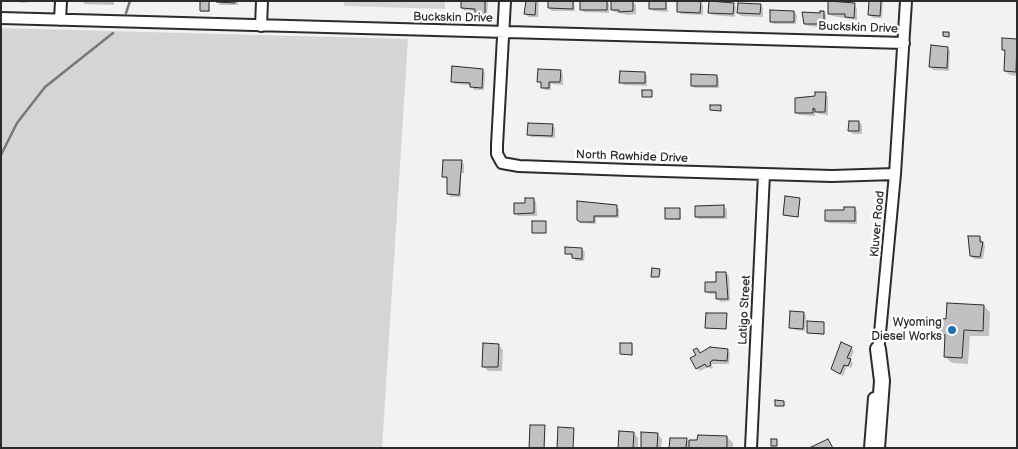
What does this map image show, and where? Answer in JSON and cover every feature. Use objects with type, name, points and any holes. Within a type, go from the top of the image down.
[{"type":"street","points":[[60,20],[61,1]]},
{"type":"street","points":[[261,26],[262,1]]},
{"type":"street","points":[[503,31],[506,1]]},
{"type":"street","name":"Kluver Road","points":[[870,448],[895,174],[906,1]]},
{"type":"street","name":"Buckskin Drive","points":[[1,18],[904,43]]},
{"type":"street","name":"North Rawhide Drive","points":[[503,31],[497,145],[497,154],[502,163],[520,166],[764,174],[895,174]]},
{"type":"street","name":"Latigo Street","points":[[751,448],[764,174]]},
{"type":"street","points":[[877,448],[882,381],[878,349]]},
{"type":"shaded area","points":[[316,1],[445,1],[445,9],[344,6],[344,2]]},
{"type":"shaded area","points":[[1,28],[408,39],[382,448],[1,448]]},
{"type":"building","points":[[200,1],[209,1],[209,11],[200,11]]},
{"type":"building","points":[[235,1],[235,3],[216,2]]},
{"type":"building","points":[[461,1],[485,1],[485,14],[475,14],[475,9],[461,8]]},
{"type":"building","points":[[526,1],[536,1],[535,15],[524,14]]},
{"type":"building","points":[[548,1],[573,1],[573,9],[548,8]]},
{"type":"building","points":[[580,1],[607,1],[607,10],[580,10]]},
{"type":"building","points":[[611,1],[633,1],[633,11],[619,12],[619,10],[611,10]]},
{"type":"building","points":[[649,1],[666,1],[666,9],[649,9]]},
{"type":"building","points":[[677,1],[701,1],[700,13],[677,12]]},
{"type":"building","points":[[709,1],[734,3],[733,14],[708,13]]},
{"type":"building","points":[[828,1],[855,3],[854,18],[845,17],[845,14],[828,14]]},
{"type":"building","points":[[869,1],[881,1],[880,16],[868,15]]},
{"type":"building","points":[[738,3],[761,4],[760,14],[737,13]]},
{"type":"building","points":[[770,10],[794,11],[794,22],[770,22]]},
{"type":"building","points":[[820,11],[824,11],[824,20],[818,22],[818,24],[804,24],[802,12],[820,13]]},
{"type":"building","points":[[943,32],[949,32],[949,37],[943,36]]},
{"type":"building","points":[[1002,38],[1017,39],[1016,72],[1004,71],[1005,50],[1002,50]]},
{"type":"building","points":[[931,45],[948,47],[947,68],[929,67]]},
{"type":"building","points":[[452,66],[483,69],[482,88],[470,87],[470,83],[451,82]]},
{"type":"building","points":[[538,69],[561,70],[560,82],[549,82],[549,88],[541,88],[541,82],[537,82]]},
{"type":"building","points":[[620,71],[645,72],[645,83],[619,83]]},
{"type":"building","points":[[691,74],[717,75],[717,86],[691,86]]},
{"type":"building","points":[[642,90],[652,90],[652,97],[642,97]]},
{"type":"building","points":[[815,92],[826,92],[825,112],[815,112],[813,108],[813,113],[795,113],[795,98],[815,96]]},
{"type":"building","points":[[710,105],[721,105],[721,111],[710,110]]},
{"type":"building","points":[[849,121],[859,121],[859,131],[848,131]]},
{"type":"building","points":[[528,123],[553,124],[552,136],[527,135]]},
{"type":"building","points":[[443,160],[462,160],[459,195],[447,194],[447,177],[442,177]]},
{"type":"building","points":[[785,196],[800,198],[798,217],[783,215]]},
{"type":"building","points":[[525,198],[534,198],[534,213],[514,214],[514,203],[525,203]]},
{"type":"building","points":[[577,201],[617,205],[617,216],[594,216],[594,222],[580,222],[577,220]]},
{"type":"building","points":[[724,205],[724,217],[695,217],[695,206]]},
{"type":"building","points":[[844,207],[855,207],[855,221],[825,221],[825,210],[844,210]]},
{"type":"building","points":[[665,208],[680,208],[680,219],[665,219]]},
{"type":"building","points":[[532,221],[546,221],[546,233],[532,233]]},
{"type":"building","points":[[968,236],[980,236],[980,242],[983,242],[980,257],[970,256]]},
{"type":"building","points":[[565,247],[582,248],[582,259],[572,258],[572,254],[565,254]]},
{"type":"building","points":[[652,268],[660,269],[659,277],[651,277]]},
{"type":"building","points":[[716,272],[726,272],[728,299],[716,299],[716,292],[705,292],[705,282],[716,282]]},
{"type":"building","name":"Wyoming Diesel Works","points":[[947,303],[984,305],[983,331],[964,330],[962,358],[944,357],[945,335],[940,334],[940,318],[946,319]]},
{"type":"building","points":[[790,311],[804,312],[803,329],[789,328]]},
{"type":"building","points":[[706,313],[727,313],[726,329],[705,328]]},
{"type":"building","points":[[807,321],[824,322],[824,334],[807,333]]},
{"type":"building","points":[[841,342],[852,347],[847,358],[851,359],[848,366],[844,365],[840,374],[831,369]]},
{"type":"building","points":[[483,343],[499,344],[498,367],[482,367]]},
{"type":"building","points":[[620,343],[632,343],[632,355],[620,354]]},
{"type":"building","points":[[710,347],[728,349],[727,361],[713,360],[710,362],[711,365],[707,367],[705,364],[696,369],[690,358],[696,355],[693,350],[697,348],[700,353]]},
{"type":"building","points":[[775,400],[784,401],[784,406],[775,406]]},
{"type":"building","points":[[530,425],[545,425],[544,448],[529,448]]},
{"type":"building","points":[[558,427],[574,428],[573,448],[557,448]]},
{"type":"building","points":[[619,431],[634,432],[633,448],[618,448]]},
{"type":"building","points":[[641,432],[658,433],[657,448],[641,448]]},
{"type":"building","points":[[698,435],[727,436],[727,448],[689,448],[689,440],[697,440]]},
{"type":"building","points":[[670,438],[687,438],[686,448],[669,448]]},
{"type":"building","points":[[771,439],[777,439],[777,446],[771,446]]},
{"type":"building","points":[[828,439],[833,448],[809,448]]},
{"type":"waterway","points":[[126,13],[130,1]]},
{"type":"waterway","points":[[1,155],[17,123],[45,87],[113,33]]},
{"type":"place","name":"Wyoming Diesel Works","points":[[952,330]]}]
